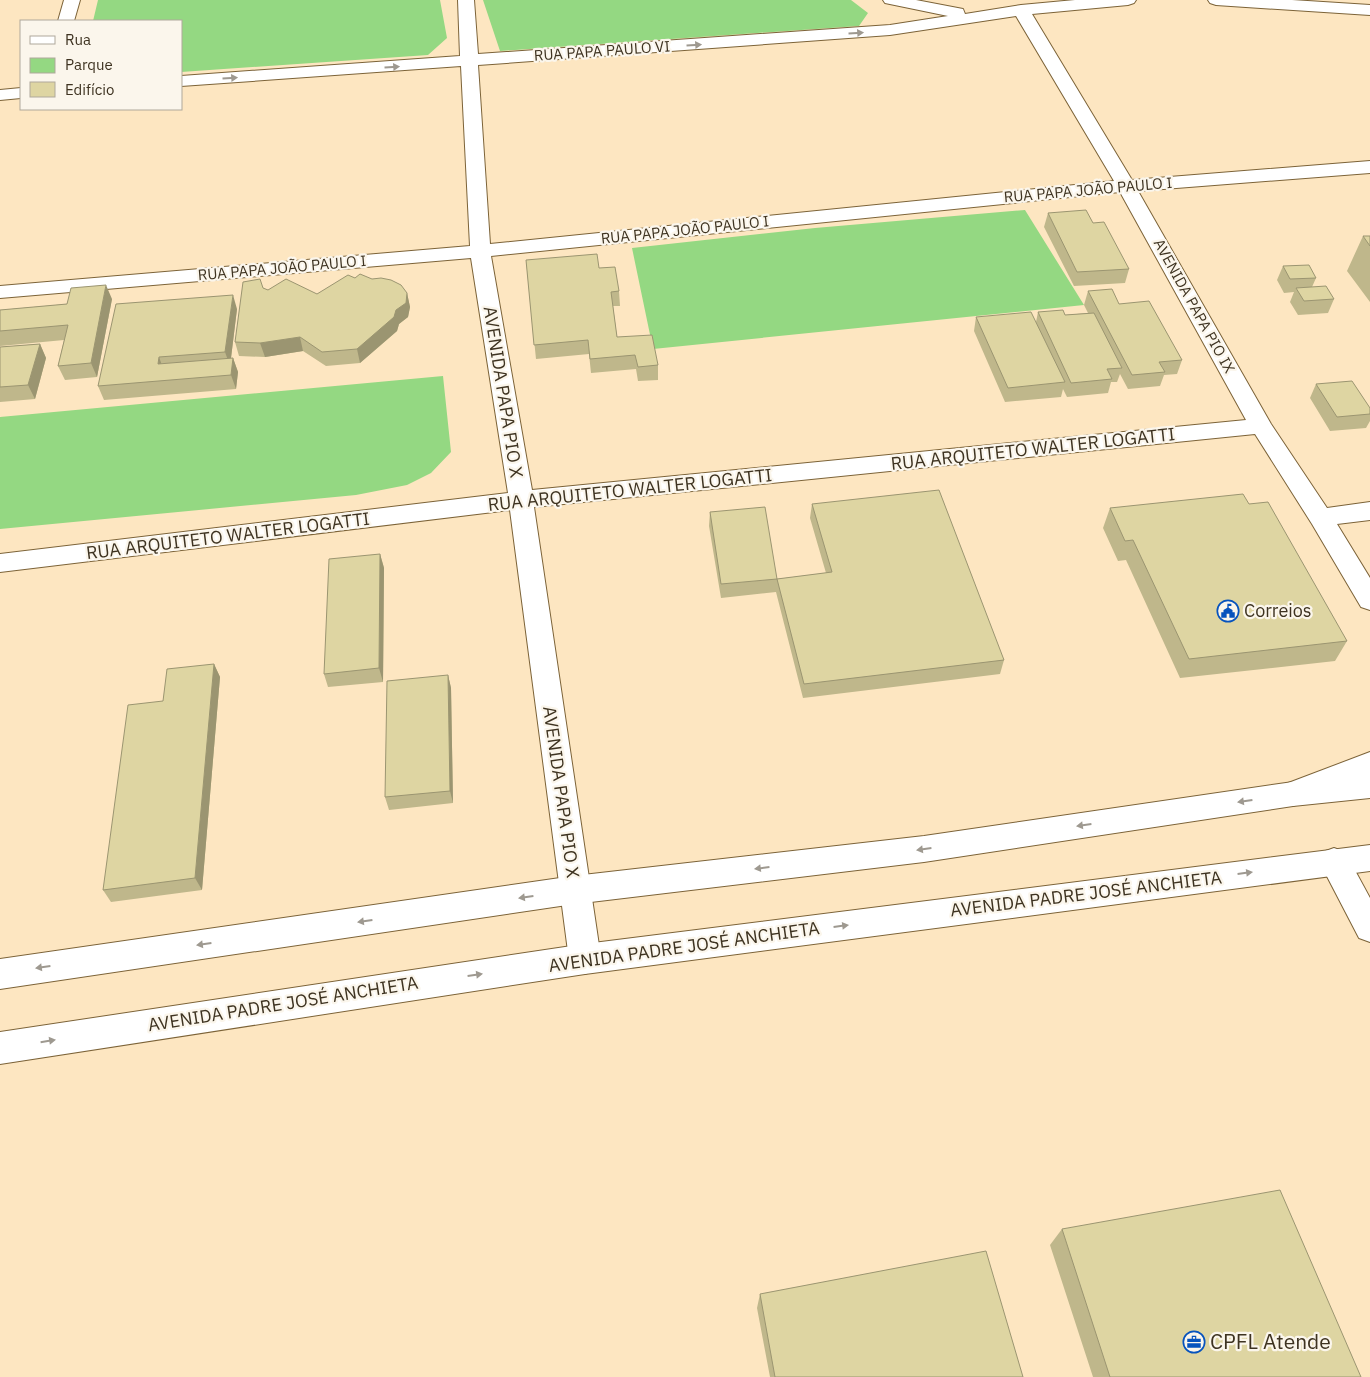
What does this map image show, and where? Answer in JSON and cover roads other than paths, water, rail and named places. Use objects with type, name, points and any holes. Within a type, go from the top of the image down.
[{"type":"main road","points":[[66,20],[72,0]]},
{"type":"main road","name":"AVENIDA PAPA PIO X","points":[[466,0],[480,251],[521,500],[585,960]]},
{"type":"main road","points":[[892,0],[973,16]]},
{"type":"main road","name":"RUA PAPA PAULO VI","points":[[182,81],[890,30],[973,16],[1128,0]]},
{"type":"main road","points":[[1216,0],[1370,10]]},
{"type":"main road","name":"AVENIDA PAPA PIO IX","points":[[1022,10],[1126,186],[1261,426],[1321,518],[1370,600]]},
{"type":"main road","points":[[0,95],[20,93]]},
{"type":"main road","name":"RUA PAPA JOÃO PAULO I","points":[[0,292],[480,251],[1126,186],[1370,167]]},
{"type":"main road","name":"RUA ARQUITETO WALTER LOGATTI","points":[[0,563],[521,500],[1261,426]]},
{"type":"main road","points":[[1321,518],[1370,511]]},
{"type":"main road","points":[[1293,794],[1370,764]]},
{"type":"main road","points":[[0,974],[574,890],[924,849],[1293,794],[1370,786]]},
{"type":"main road","name":"AVENIDA PADRE JOSÉ ANCHIETA","points":[[0,1048],[585,960],[1334,861],[1370,858]]},
{"type":"main road","points":[[1334,861],[1370,928]]},
{"type":"place","name":"Correios","points":[[1228,611]]},
{"type":"place","name":"CPFL Atende","points":[[1194,1342]]}]
